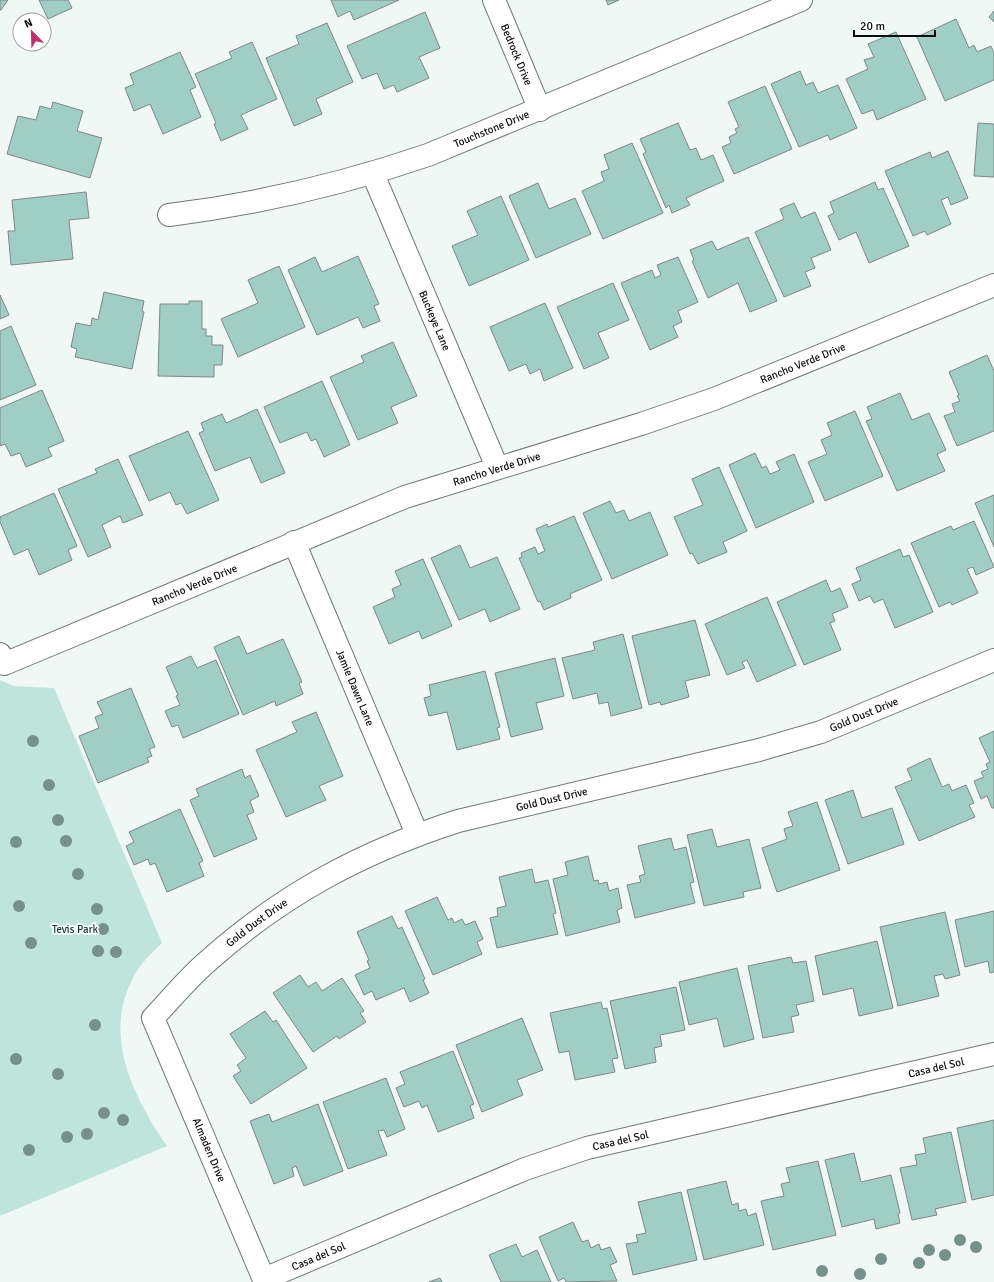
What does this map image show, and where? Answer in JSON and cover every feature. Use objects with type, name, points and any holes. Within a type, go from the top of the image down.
[{"type":"street","name":"Bedrock Drive","points":[[494,0],[540,110]]},
{"type":"street","name":"Touchstone Drive","points":[[169,215],[227,208],[303,192],[373,174],[428,155],[540,110],[800,0]]},
{"type":"street","name":"Buckeye Lane","points":[[373,174],[497,467]]},
{"type":"street","name":"Rancho Verde Drive","points":[[2,659],[405,496],[641,424],[714,399],[994,285]]},
{"type":"street","name":"Jamie Dawn Lane","points":[[294,542],[417,834]]},
{"type":"street","name":"Gold Dust Drive","points":[[153,1018],[207,962],[256,922],[312,884],[364,856],[417,834],[458,820],[759,750],[821,732],[994,660]]},
{"type":"street","name":"Almaden Drive","points":[[153,1018],[265,1281]]},
{"type":"street","name":"Casa del Sol","points":[[265,1281],[526,1169],[586,1148],[994,1054]]},
{"type":"green space","name":"Tevis Park","points":[[0,680],[14,686],[54,688],[162,943],[141,965],[128,988],[122,1011],[121,1035],[124,1058],[131,1081],[141,1104],[167,1146],[0,1216]]},
{"type":"building","points":[[0,0],[8,0],[1,10],[0,10]]},
{"type":"building","points":[[39,0],[68,0],[72,8],[52,17],[52,12],[45,12]]},
{"type":"building","points":[[331,0],[399,0],[354,20],[350,11],[338,17]]},
{"type":"building","points":[[606,0],[619,0],[608,5]]},
{"type":"building","points":[[994,11],[994,22],[989,17]]},
{"type":"building","points":[[425,12],[440,48],[419,57],[429,78],[397,92],[394,85],[384,89],[377,73],[362,79],[347,46]]},
{"type":"building","points":[[956,19],[969,48],[974,45],[977,52],[991,46],[994,53],[994,80],[945,101],[917,37]]},
{"type":"building","points":[[327,23],[353,82],[316,99],[322,114],[294,126],[266,58],[299,44],[296,36]]},
{"type":"building","points":[[896,32],[926,99],[877,120],[873,110],[862,114],[846,79],[868,69],[864,60],[874,57],[868,44]]},
{"type":"building","points":[[252,42],[277,99],[241,115],[248,129],[221,141],[214,124],[216,123],[195,74],[232,58],[229,52]]},
{"type":"building","points":[[180,52],[196,87],[190,90],[201,117],[163,134],[150,104],[134,111],[125,88],[134,84],[130,74]]},
{"type":"building","points":[[800,71],[806,85],[813,82],[818,93],[838,85],[857,128],[830,140],[828,135],[799,147],[771,84]]},
{"type":"building","points":[[765,86],[792,149],[734,174],[722,147],[731,143],[729,137],[737,133],[735,129],[739,127],[728,102]]},
{"type":"building","points":[[53,102],[83,111],[77,131],[102,138],[90,178],[7,154],[18,116],[36,120],[40,106],[51,109]]},
{"type":"building","points":[[678,123],[690,150],[696,148],[701,160],[713,155],[724,181],[686,198],[690,205],[672,213],[669,205],[666,208],[643,154],[646,152],[640,139]]},
{"type":"building","points":[[978,123],[994,124],[994,177],[974,176]]},
{"type":"building","points":[[632,143],[663,213],[603,239],[582,191],[604,181],[601,172],[609,169],[604,155]]},
{"type":"building","points":[[948,151],[968,198],[951,205],[948,197],[941,200],[951,224],[927,235],[925,231],[913,236],[885,171],[930,152],[932,158]]},
{"type":"building","points":[[875,182],[878,190],[883,188],[909,246],[869,263],[856,232],[839,240],[828,216],[834,213],[830,202]]},
{"type":"building","points":[[538,183],[549,209],[575,198],[591,234],[536,258],[509,196]]},
{"type":"building","points":[[86,192],[89,218],[69,220],[73,259],[11,265],[8,231],[15,231],[12,200]]},
{"type":"building","points":[[501,196],[529,260],[469,286],[452,246],[478,235],[467,211]]},
{"type":"building","points":[[794,203],[801,218],[815,212],[831,250],[811,258],[815,268],[805,272],[811,286],[784,297],[755,232],[784,219],[780,209]]},
{"type":"building","points":[[748,237],[777,301],[750,312],[738,283],[708,298],[692,261],[694,260],[690,250],[712,241],[717,250]]},
{"type":"building","points":[[358,256],[379,304],[374,306],[380,321],[363,328],[358,317],[317,335],[288,270],[315,257],[322,272]]},
{"type":"building","points":[[678,257],[698,302],[678,311],[682,322],[673,326],[678,337],[650,350],[621,283],[652,270],[655,278],[661,275],[657,265]]},
{"type":"building","points":[[279,266],[305,327],[238,357],[221,319],[258,303],[248,280]]},
{"type":"building","points":[[613,283],[629,320],[598,333],[609,358],[584,369],[557,307]]},
{"type":"building","points":[[104,292],[144,301],[142,311],[144,312],[132,369],[75,357],[77,349],[71,347],[76,323],[91,326],[92,318],[98,320]]},
{"type":"building","points":[[0,295],[9,315],[0,319]]},
{"type":"building","points":[[189,301],[202,301],[202,329],[206,329],[206,336],[212,336],[212,345],[223,345],[222,365],[214,365],[214,377],[158,376],[160,304],[189,304]]},
{"type":"building","points":[[545,303],[573,368],[544,381],[540,369],[530,374],[526,364],[509,371],[490,327]]},
{"type":"building","points":[[11,326],[36,385],[0,400],[0,331]]},
{"type":"building","points":[[393,342],[417,396],[391,407],[398,423],[358,440],[330,377],[364,362],[361,356]]},
{"type":"building","points":[[987,355],[994,371],[994,431],[957,446],[944,416],[955,412],[952,404],[960,401],[949,372]]},
{"type":"building","points":[[322,381],[350,445],[324,457],[316,439],[311,441],[307,432],[280,443],[264,407]]},
{"type":"building","points":[[42,390],[64,441],[48,448],[52,456],[26,467],[20,453],[11,456],[5,444],[0,446],[0,408]]},
{"type":"building","points":[[900,393],[912,420],[929,413],[946,450],[937,454],[945,471],[897,491],[866,421],[872,419],[867,407]]},
{"type":"building","points":[[257,409],[285,473],[261,483],[250,457],[215,471],[199,433],[204,431],[201,423],[222,414],[226,423]]},
{"type":"building","points":[[855,411],[883,476],[825,501],[808,462],[827,454],[821,440],[832,435],[827,423]]},
{"type":"building","points":[[188,431],[219,500],[187,514],[181,503],[176,505],[170,492],[149,501],[129,456]]},
{"type":"building","points":[[755,453],[762,468],[766,466],[770,474],[780,470],[776,462],[794,454],[814,502],[756,528],[729,465]]},
{"type":"building","points":[[118,459],[143,515],[123,523],[120,516],[102,525],[111,547],[88,557],[58,489],[97,473],[95,469]]},
{"type":"building","points":[[719,467],[747,531],[723,542],[727,552],[698,564],[692,553],[690,554],[674,517],[703,505],[692,479]]},
{"type":"building","points":[[54,493],[77,546],[68,550],[72,560],[39,575],[28,549],[14,555],[0,522],[0,517]]},
{"type":"building","points":[[994,495],[994,547],[975,503]]},
{"type":"building","points":[[610,501],[616,513],[624,510],[629,521],[650,512],[668,555],[612,579],[583,513]]},
{"type":"building","points":[[574,516],[602,580],[570,594],[571,598],[544,610],[540,601],[538,602],[519,558],[522,557],[521,553],[535,547],[538,554],[545,551],[536,529],[547,524],[548,527]]},
{"type":"building","points":[[974,521],[994,567],[976,575],[973,567],[967,569],[978,593],[952,605],[950,602],[939,607],[911,543],[951,526],[953,530]]},
{"type":"building","points":[[460,545],[470,568],[497,557],[520,609],[490,622],[485,609],[459,620],[431,558]]},
{"type":"building","points":[[900,549],[903,557],[909,555],[933,612],[895,628],[883,599],[874,603],[870,596],[859,601],[852,584],[861,580],[856,568]]},
{"type":"building","points":[[423,559],[452,626],[422,639],[419,631],[389,644],[373,607],[395,597],[392,589],[401,585],[395,571]]},
{"type":"building","points":[[826,580],[831,592],[840,588],[848,607],[832,614],[835,621],[830,623],[841,650],[804,665],[777,602]]},
{"type":"building","points":[[767,597],[796,665],[757,682],[747,660],[742,662],[745,668],[727,675],[705,624]]},
{"type":"building","points":[[695,620],[710,675],[685,681],[689,697],[661,705],[660,702],[649,705],[632,636]]},
{"type":"building","points":[[623,634],[642,708],[611,716],[608,702],[599,704],[597,693],[573,699],[562,658],[595,650],[593,642]]},
{"type":"building","points":[[239,636],[247,654],[283,639],[302,682],[299,683],[303,694],[276,706],[275,701],[243,715],[214,647]]},
{"type":"building","points":[[191,656],[197,668],[216,660],[239,714],[183,738],[178,725],[172,727],[165,711],[180,705],[176,696],[178,695],[166,667]]},
{"type":"building","points":[[555,658],[564,696],[536,703],[543,729],[511,737],[495,673]]},
{"type":"building","points":[[485,671],[500,727],[497,728],[500,739],[457,750],[447,712],[429,716],[424,698],[431,696],[429,685]]},
{"type":"building","points":[[131,688],[155,747],[149,749],[152,756],[147,758],[149,762],[98,783],[79,736],[99,728],[95,717],[103,714],[97,702]]},
{"type":"building","points":[[316,712],[343,776],[319,786],[326,800],[286,817],[256,750],[297,732],[292,722]]},
{"type":"building","points":[[994,731],[994,808],[992,808],[987,796],[981,799],[974,781],[984,777],[981,772],[988,769],[986,764],[990,762],[979,738]]},
{"type":"building","points":[[930,758],[942,787],[949,784],[952,791],[966,785],[974,803],[969,805],[975,817],[919,841],[895,787],[912,780],[907,769]]},
{"type":"building","points":[[242,769],[245,778],[250,775],[259,796],[250,801],[254,812],[247,815],[257,839],[214,857],[190,800],[199,796],[196,789]]},
{"type":"building","points":[[853,790],[862,818],[892,808],[904,844],[848,864],[825,800]]},
{"type":"building","points":[[817,802],[840,870],[777,892],[762,848],[787,839],[784,829],[793,826],[788,812]]},
{"type":"building","points":[[180,809],[203,861],[199,863],[204,876],[167,892],[155,863],[150,865],[148,859],[134,865],[126,846],[134,842],[129,832]]},
{"type":"building","points":[[712,829],[717,847],[749,839],[761,888],[743,892],[744,897],[704,906],[687,835]]},
{"type":"building","points":[[671,838],[674,850],[686,847],[694,882],[690,883],[695,903],[635,918],[627,885],[641,882],[639,876],[645,874],[638,846]]},
{"type":"building","points":[[588,856],[594,881],[598,880],[599,884],[607,882],[609,891],[618,888],[622,908],[617,910],[620,922],[566,936],[553,879],[568,875],[565,862]]},
{"type":"building","points":[[532,869],[535,883],[548,880],[556,913],[553,914],[558,934],[497,948],[490,918],[498,916],[497,908],[506,906],[499,877]]},
{"type":"building","points":[[437,897],[448,920],[452,918],[454,923],[462,919],[465,925],[475,921],[483,939],[477,942],[482,954],[433,975],[405,911]]},
{"type":"building","points":[[994,911],[994,972],[990,973],[988,961],[965,967],[955,920]]},
{"type":"building","points":[[945,912],[960,975],[945,979],[943,974],[934,976],[939,996],[898,1006],[880,927]]},
{"type":"building","points":[[392,916],[398,929],[402,927],[425,979],[423,980],[429,993],[410,1002],[404,988],[376,1000],[372,991],[364,995],[355,975],[370,968],[367,961],[369,960],[357,932]]},
{"type":"building","points":[[877,941],[893,1008],[859,1016],[853,988],[823,995],[815,956]]},
{"type":"building","points":[[791,957],[793,963],[806,961],[814,1001],[796,1005],[799,1015],[791,1017],[794,1032],[763,1038],[748,966]]},
{"type":"building","points":[[737,968],[754,1039],[724,1047],[717,1018],[689,1025],[679,982]]},
{"type":"building","points":[[300,975],[308,987],[316,982],[322,991],[342,978],[364,1011],[360,1013],[366,1022],[339,1039],[337,1036],[313,1052],[273,993]]},
{"type":"building","points":[[676,987],[685,1030],[660,1035],[662,1046],[654,1048],[656,1062],[625,1069],[610,1001]]},
{"type":"building","points":[[601,1002],[603,1009],[607,1008],[618,1058],[612,1059],[615,1072],[575,1080],[569,1051],[559,1053],[550,1013]]},
{"type":"building","points":[[265,1011],[273,1022],[276,1020],[307,1068],[251,1104],[233,1076],[241,1071],[237,1065],[246,1058],[230,1034]]},
{"type":"building","points":[[522,1018],[543,1070],[517,1080],[523,1095],[482,1112],[456,1045]]},
{"type":"building","points":[[453,1051],[474,1104],[470,1106],[474,1118],[438,1132],[427,1105],[422,1108],[419,1101],[404,1107],[396,1088],[405,1084],[400,1072]]},
{"type":"building","points":[[386,1078],[405,1129],[387,1137],[384,1130],[378,1131],[387,1155],[348,1169],[323,1102]]},
{"type":"building","points":[[318,1104],[343,1171],[304,1186],[296,1166],[292,1168],[294,1176],[274,1184],[250,1121],[269,1114],[272,1122]]},
{"type":"building","points":[[994,1120],[994,1195],[972,1200],[957,1128]]},
{"type":"building","points":[[951,1132],[966,1202],[935,1209],[937,1215],[912,1220],[900,1168],[917,1165],[915,1155],[926,1153],[923,1138]]},
{"type":"building","points":[[854,1153],[861,1182],[891,1175],[900,1213],[898,1214],[900,1223],[876,1229],[874,1219],[842,1227],[825,1160]]},
{"type":"building","points":[[818,1161],[836,1235],[773,1250],[761,1201],[784,1196],[781,1184],[790,1182],[786,1168]]},
{"type":"building","points":[[726,1181],[732,1205],[738,1203],[739,1211],[746,1209],[748,1216],[756,1213],[764,1245],[704,1260],[687,1190]]},
{"type":"building","points":[[681,1192],[697,1260],[633,1275],[626,1244],[638,1242],[636,1235],[646,1233],[638,1202]]},
{"type":"building","points":[[573,1222],[582,1242],[588,1240],[591,1248],[599,1244],[601,1250],[610,1247],[617,1262],[610,1265],[617,1281],[566,1282],[564,1278],[558,1281],[539,1237]]},
{"type":"building","points":[[516,1244],[522,1257],[537,1250],[551,1282],[501,1282],[489,1255]]},
{"type":"building","points":[[440,1278],[442,1282],[429,1282]]}]
